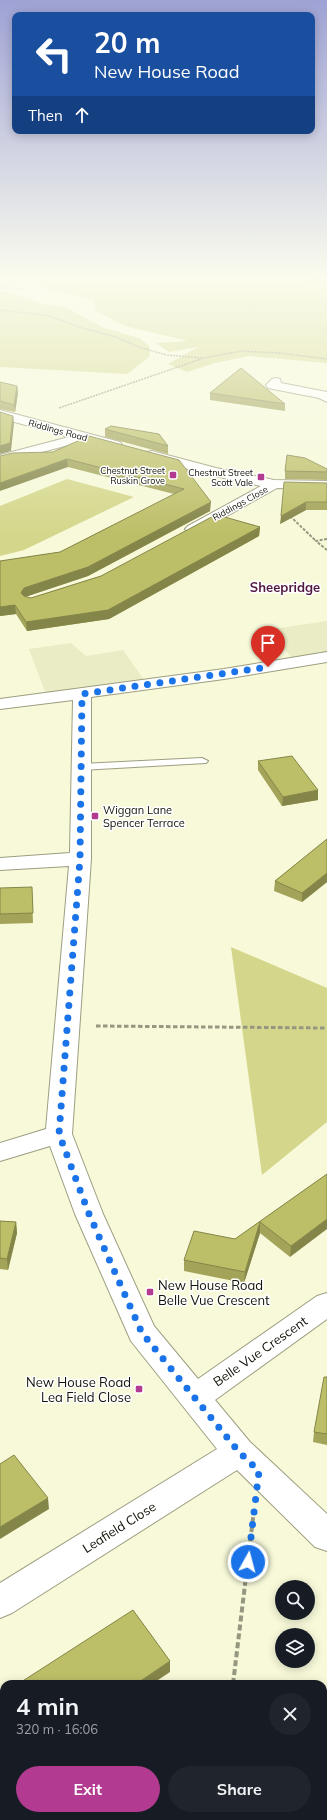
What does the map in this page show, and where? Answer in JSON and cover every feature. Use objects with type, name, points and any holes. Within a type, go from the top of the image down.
[{"type":"street","points":[[272,386],[323,395],[327,398]]},
{"type":"street","name":"Riddings Road","points":[[0,414],[215,472],[274,484],[327,485]]},
{"type":"street","points":[[0,459],[85,437]]},
{"type":"street","name":"Riddings Close","points":[[180,535],[274,484]]},
{"type":"street","points":[[0,704],[82,694],[327,657]]},
{"type":"street","points":[[82,694],[80,859],[59,1134],[89,1214],[142,1333],[194,1398],[249,1462],[327,1536]]},
{"type":"street","points":[[0,864],[24,860],[80,859]]},
{"type":"street","points":[[0,1152],[59,1134]]},
{"type":"street","name":"Belle Vue Crescent","points":[[194,1398],[327,1304]]},
{"type":"street","name":"Leafield Close","points":[[0,1602],[249,1462]]},
{"type":"lane","points":[[81,766],[202,761]]},
{"type":"path","points":[[72,403],[189,363]]},
{"type":"path","points":[[257,494],[287,513],[327,550]]},
{"type":"path","points":[[316,541],[327,539]]},
{"type":"path","points":[[68,1026],[327,1028]]},
{"type":"path","points":[[233,1680],[249,1462]]},
{"type":"shaded area","points":[[327,621],[327,653],[292,658],[267,630]]},
{"type":"shaded area","points":[[71,643],[86,656],[123,650],[144,680],[46,694],[29,649]]},
{"type":"green space","points":[[0,363],[141,363],[127,374],[0,367]]},
{"type":"green space","points":[[170,363],[215,363],[187,372],[168,364]]},
{"type":"green space","points":[[67,479],[134,497],[24,550],[0,556],[0,506]]},
{"type":"green space","points":[[231,947],[327,988],[327,1122],[262,1175]]},
{"type":"building","points":[[241,368],[285,404],[210,393]]},
{"type":"building","points":[[0,382],[17,386],[14,405],[0,401]]},
{"type":"building","points":[[0,412],[13,416],[10,443],[0,446]]},
{"type":"building","points":[[111,426],[159,434],[168,446],[105,429]]},
{"type":"building","points":[[89,436],[179,460],[211,502],[88,567],[24,588],[21,593],[24,596],[31,598],[101,576],[219,513],[221,516],[260,527],[108,610],[26,622],[15,605],[0,607],[0,561],[60,552],[184,489],[67,459],[0,483],[0,456],[13,453],[53,452]]},
{"type":"building","points":[[287,455],[305,458],[327,469],[327,472],[285,471]]},
{"type":"building","points":[[284,482],[327,483],[327,502],[306,502],[281,516]]},
{"type":"building","points":[[292,756],[318,790],[283,797],[258,761]]},
{"type":"building","points":[[327,839],[327,873],[302,893],[275,881]]},
{"type":"building","points":[[32,887],[33,913],[0,914],[0,888]]},
{"type":"building","points":[[327,1174],[327,1219],[291,1246],[260,1222],[245,1272],[184,1260],[194,1231],[235,1239]]},
{"type":"building","points":[[0,1221],[16,1222],[7,1259],[0,1258]]},
{"type":"building","points":[[324,1377],[327,1377],[327,1434],[314,1432]]},
{"type":"building","points":[[14,1455],[48,1498],[0,1527],[0,1464]]},
{"type":"building","points":[[133,1610],[170,1661],[142,1680],[24,1680]]},
{"type":"place","name":"Chestnut Street Ruskin Grove","points":[[173,475]]},
{"type":"place","name":"Chestnut Street Scott Vale","points":[[261,477]]},
{"type":"place","name":"Wiggan Lane Spencer Terrace","points":[[95,816]]},
{"type":"place","name":"New House Road Belle Vue Crescent","points":[[150,1292]]},
{"type":"place","name":"New House Road Lea Field Close","points":[[139,1389]]},
{"type":"district","name":"Sheepridge","points":[[285,587]]},
{"type":"route","points":[[248,1562],[259,1471],[239,1452],[142,1333],[89,1214],[59,1134],[80,859],[82,694],[268,667]]}]
